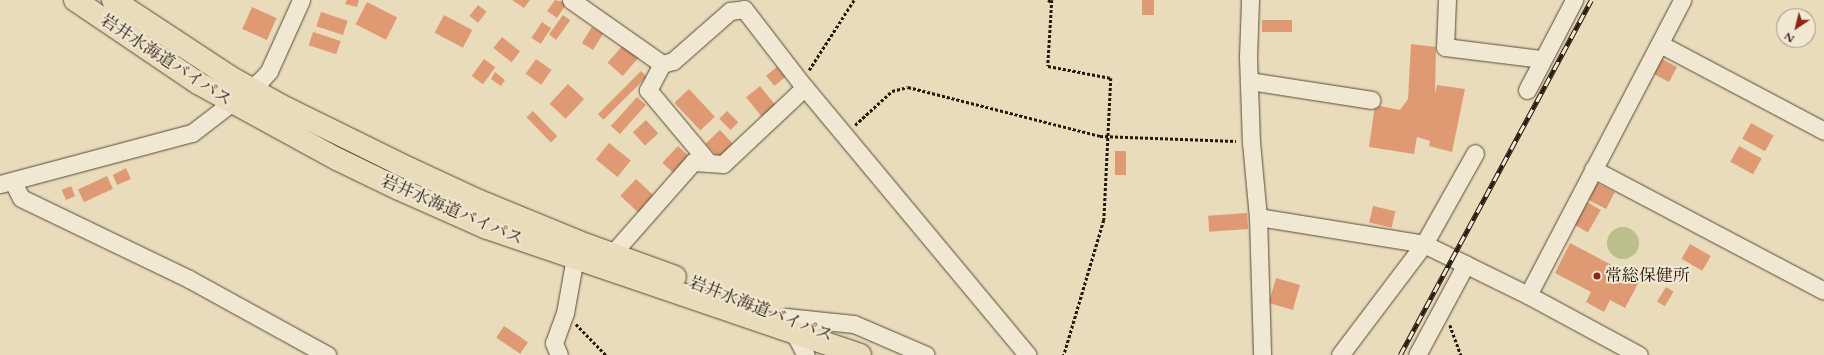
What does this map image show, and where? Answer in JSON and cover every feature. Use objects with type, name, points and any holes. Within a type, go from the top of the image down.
[{"type":"highway","name":"岩井水海道バイパス","points":[[75,0],[135,43],[234,104],[336,159],[406,192],[487,228],[576,250],[789,324],[873,355]]},
{"type":"highway","name":"岩井水海道バイパス","points":[[113,0],[251,89],[576,250],[612,254],[789,324],[860,355]]},
{"type":"street","points":[[301,0],[269,71],[234,104],[192,133],[6,183],[21,198],[189,279],[327,355]]},
{"type":"street","points":[[571,0],[662,64]]},
{"type":"street","points":[[1250,0],[1249,81],[1251,142],[1258,217],[1262,355]]},
{"type":"street","points":[[1447,0],[1445,47],[1542,59]]},
{"type":"street","points":[[1528,295],[1682,0]]},
{"type":"street","points":[[1526,90],[1571,1]]},
{"type":"street","points":[[709,163],[648,90],[662,64],[673,61],[730,11],[744,9],[803,85],[1028,355]]},
{"type":"street","points":[[1660,44],[1824,131]]},
{"type":"street","points":[[1249,81],[1372,100]]},
{"type":"street","points":[[612,254],[693,162],[723,164],[803,85]]},
{"type":"street","points":[[1340,355],[1424,244],[1476,153]]},
{"type":"street","points":[[1593,169],[1824,291]]},
{"type":"street","points":[[1258,217],[1424,244],[1528,295],[1639,355]]},
{"type":"street","points":[[559,355],[554,343],[565,313],[576,250]]},
{"type":"street","points":[[1417,355],[1466,264]]},
{"type":"street","points":[[806,355],[789,324],[854,324],[926,355]]},
{"type":"path","points":[[803,85],[854,0]]},
{"type":"path","points":[[1048,0],[1052,1],[1048,66],[1111,78],[1104,220],[1064,355]]},
{"type":"path","points":[[845,135],[892,91],[908,87],[1108,136],[1251,142]]},
{"type":"path","points":[[1443,305],[1461,355]]},
{"type":"path","points":[[565,313],[606,355]]},
{"type":"green space","points":[[1620,227],[1626,227],[1635,231],[1639,243],[1635,255],[1626,259],[1620,259],[1611,255],[1607,246],[1607,240],[1611,231]]},
{"type":"building","points":[[347,0],[359,0],[357,7],[345,4]]},
{"type":"building","points":[[512,0],[530,0],[524,8]]},
{"type":"building","points":[[555,0],[567,3],[557,18],[547,11]]},
{"type":"building","points":[[1142,0],[1154,0],[1154,15],[1142,15]]},
{"type":"building","points":[[367,2],[397,17],[386,40],[356,24]]},
{"type":"building","points":[[478,5],[487,12],[478,23],[469,16]]},
{"type":"building","points":[[252,7],[277,18],[267,40],[242,29]]},
{"type":"building","points":[[321,12],[348,21],[343,35],[316,26]]},
{"type":"building","points":[[444,15],[472,30],[463,48],[435,33]]},
{"type":"building","points":[[563,15],[570,20],[556,40],[549,34]]},
{"type":"building","points":[[1262,20],[1292,20],[1292,32],[1262,32]]},
{"type":"building","points":[[542,22],[551,28],[540,44],[531,38]]},
{"type":"building","points":[[592,27],[603,34],[593,50],[582,43]]},
{"type":"building","points":[[313,32],[341,41],[336,54],[309,45]]},
{"type":"building","points":[[502,37],[520,51],[512,62],[493,48]]},
{"type":"building","points":[[624,44],[639,57],[623,76],[608,63]]},
{"type":"building","points":[[1411,44],[1436,47],[1435,94],[1437,85],[1465,89],[1452,152],[1429,146],[1430,141],[1417,137],[1414,154],[1369,147],[1375,105],[1400,110],[1408,99]]},
{"type":"building","points":[[484,59],[495,67],[483,84],[472,76]]},
{"type":"building","points":[[536,59],[552,70],[541,85],[526,74]]},
{"type":"building","points":[[1662,59],[1677,67],[1669,82],[1654,74]]},
{"type":"building","points":[[777,67],[785,77],[774,86],[766,76]]},
{"type":"building","points":[[641,71],[647,77],[604,120],[598,114]]},
{"type":"building","points":[[495,72],[505,80],[501,86],[491,79]]},
{"type":"building","points":[[568,84],[584,99],[566,119],[550,104]]},
{"type":"building","points":[[760,86],[776,106],[762,118],[746,97]]},
{"type":"building","points":[[689,89],[715,117],[700,130],[674,103]]},
{"type":"building","points":[[637,97],[646,105],[620,134],[611,126]]},
{"type":"building","points":[[533,111],[557,136],[551,142],[527,117]]},
{"type":"building","points":[[727,111],[738,122],[731,130],[719,119]]},
{"type":"building","points":[[646,120],[658,133],[645,145],[633,132]]},
{"type":"building","points":[[1751,123],[1774,136],[1765,151],[1742,139]]},
{"type":"building","points":[[720,130],[734,145],[720,159],[705,144]]},
{"type":"building","points":[[609,143],[631,161],[618,177],[596,159]]},
{"type":"building","points":[[678,146],[692,159],[676,176],[662,163]]},
{"type":"building","points":[[1739,146],[1762,159],[1753,174],[1730,162]]},
{"type":"building","points":[[1115,151],[1126,151],[1126,175],[1115,175]]},
{"type":"building","points":[[126,168],[131,179],[117,185],[113,175]]},
{"type":"building","points":[[107,176],[113,189],[84,202],[78,190]]},
{"type":"building","points":[[636,179],[655,197],[639,214],[620,196]]},
{"type":"building","points":[[1597,183],[1615,192],[1606,209],[1588,200]]},
{"type":"building","points":[[71,186],[75,196],[66,200],[62,190]]},
{"type":"building","points":[[1587,202],[1601,210],[1588,233],[1574,225]]},
{"type":"building","points":[[1373,206],[1395,211],[1392,228],[1369,223]]},
{"type":"building","points":[[1247,213],[1248,229],[1209,232],[1208,216]]},
{"type":"building","name":"常総保健所","points":[[1570,243],[1640,280],[1625,308],[1610,300],[1604,312],[1586,302],[1591,292],[1555,273]]},
{"type":"building","points":[[1690,244],[1711,256],[1702,271],[1682,259]]},
{"type":"building","points":[[1276,278],[1300,285],[1293,310],[1269,303]]},
{"type":"building","points":[[1666,287],[1674,292],[1665,306],[1657,301]]},
{"type":"building","points":[[504,326],[528,342],[520,354],[496,338]]},
{"type":"railway","points":[[1400,355],[1591,0]]},
{"type":"place","name":"常総保健所","points":[[1597,276]]}]
